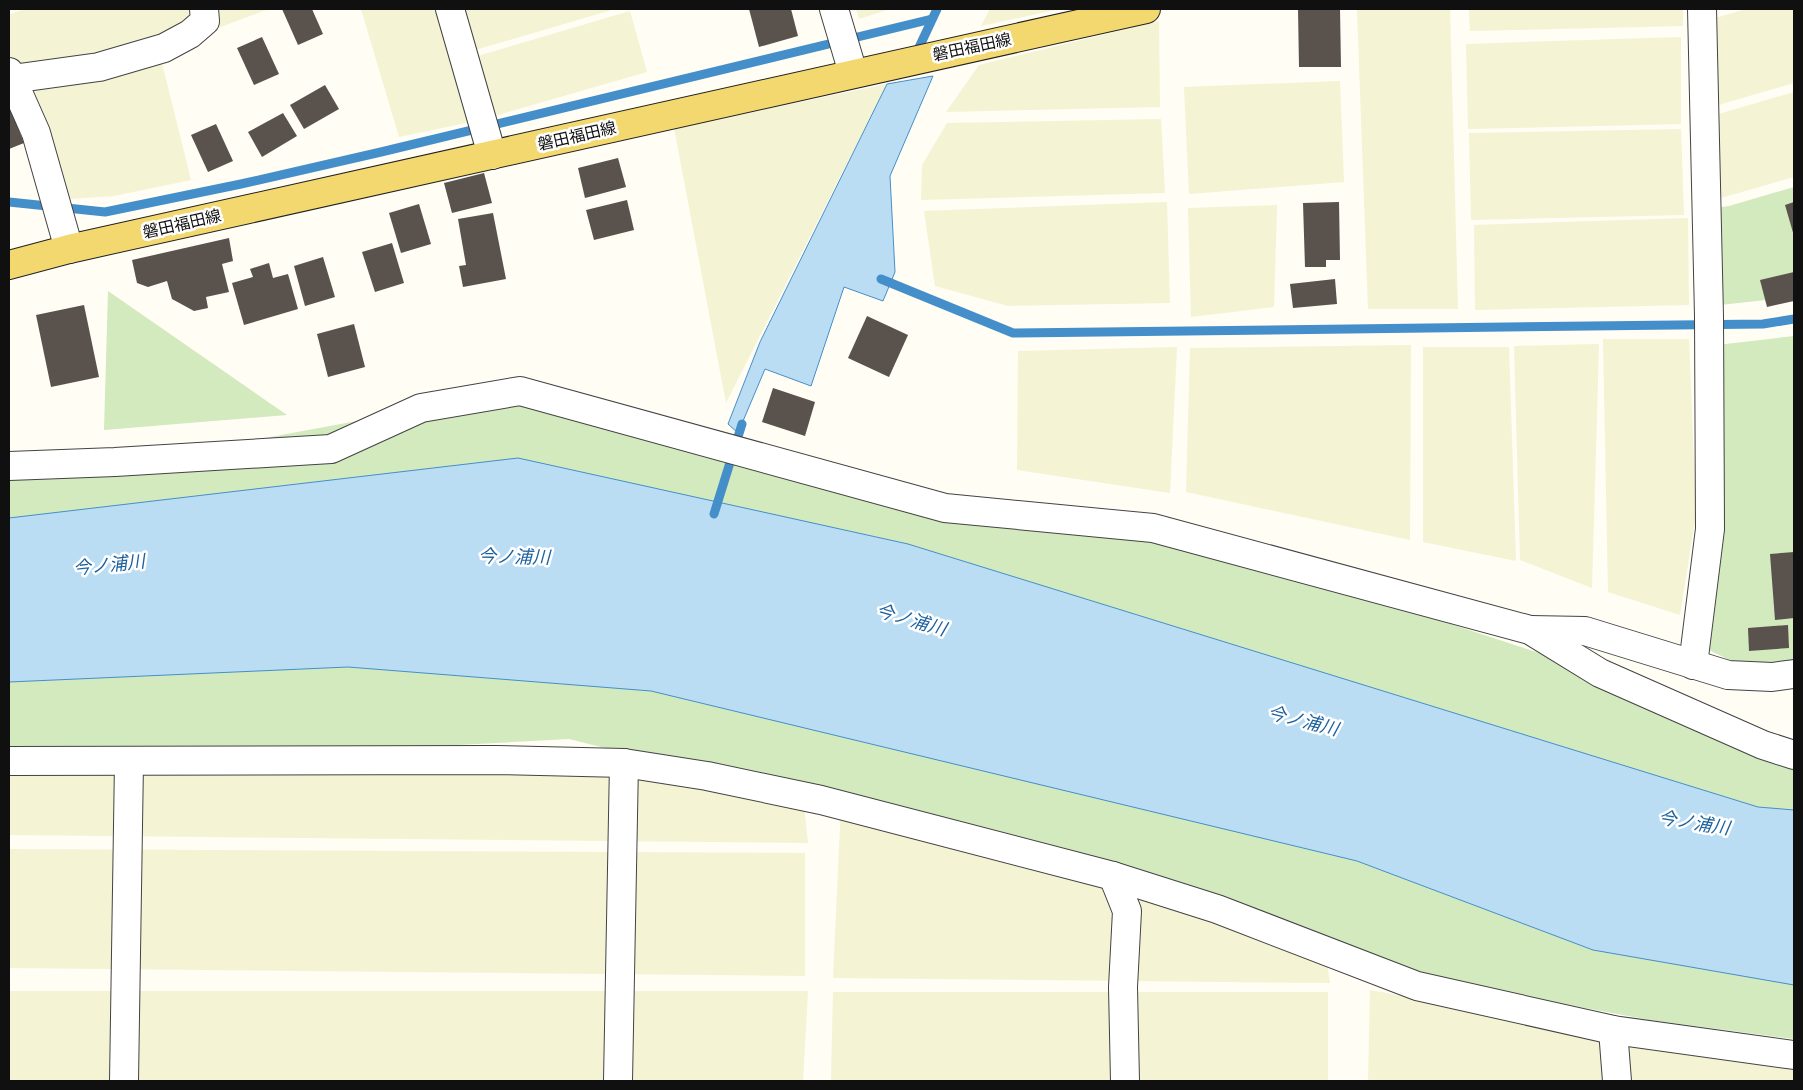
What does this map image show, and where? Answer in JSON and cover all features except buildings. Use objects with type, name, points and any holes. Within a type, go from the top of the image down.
[{"type":"main road","name":"磐田福田線","points":[[9,265],[70,249],[1146,9]]},
{"type":"street","points":[[70,249],[36,133],[10,76],[99,67],[164,48],[190,34],[205,21],[204,9]]},
{"type":"street","points":[[450,9],[492,155]]},
{"type":"street","points":[[834,9],[853,73]]},
{"type":"street","points":[[1693,665],[1710,529],[1709,316],[1702,9]]},
{"type":"street","points":[[9,466],[115,462],[331,449],[420,408],[520,391],[945,508],[1153,528],[1530,630],[1585,631],[1728,675],[1772,677],[1794,674]]},
{"type":"street","points":[[1530,630],[1600,673],[1763,746],[1794,755]]},
{"type":"street","points":[[9,761],[494,760],[624,764],[706,776],[821,800],[1113,876],[1217,909],[1417,986],[1613,1030],[1794,1055]]},
{"type":"street","points":[[124,1081],[128,762]]},
{"type":"street","points":[[618,1081],[624,764]]},
{"type":"street","points":[[1113,876],[1127,911],[1123,987],[1124,1081]]},
{"type":"street","points":[[1613,1030],[1617,1081]]},
{"type":"green space","points":[[24,9],[204,9],[161,59],[191,180],[114,196],[55,200],[9,72],[9,15]]},
{"type":"green space","points":[[205,9],[269,9],[207,32]]},
{"type":"green space","points":[[361,9],[450,9],[464,60],[630,11],[647,72],[480,120],[399,137]]},
{"type":"green space","points":[[451,9],[615,9],[465,53]]},
{"type":"green space","points":[[856,9],[890,9],[859,19]]},
{"type":"green space","points":[[990,9],[1060,9],[981,26]]},
{"type":"green space","points":[[1357,9],[1450,9],[1458,309],[1368,309]]},
{"type":"green space","points":[[1469,9],[1683,9],[1683,26],[1470,31]]},
{"type":"green space","points":[[1746,9],[1794,9],[1794,83],[1705,109],[1702,22]]},
{"type":"green space","points":[[1159,21],[1160,107],[946,112],[979,65]]},
{"type":"green space","points":[[1681,37],[1681,124],[1468,129],[1466,44]]},
{"type":"green space","points":[[1340,81],[1344,182],[1189,194],[1184,87]]},
{"type":"green space","points":[[887,84],[726,403],[674,128]]},
{"type":"green space","points":[[1794,92],[1794,177],[1714,200],[1705,118]]},
{"type":"green space","points":[[1161,119],[1165,193],[921,200],[922,165],[947,123]]},
{"type":"green space","points":[[1681,129],[1684,215],[1471,220],[1469,133]]},
{"type":"green space","points":[[1794,187],[1794,297],[1720,305],[1707,209],[1729,206]]},
{"type":"green space","points":[[1167,202],[1170,303],[1008,306],[935,286],[924,211]]},
{"type":"green space","points":[[1277,205],[1274,307],[1191,317],[1188,208]]},
{"type":"green space","points":[[1688,218],[1689,305],[1475,310],[1474,225]]},
{"type":"green space","points":[[108,291],[287,415],[104,430]]},
{"type":"green space","points":[[1794,336],[1794,661],[1746,668],[1707,649],[1717,345]]},
{"type":"green space","points":[[1603,339],[1689,339],[1696,514],[1680,615],[1608,592]]},
{"type":"green space","points":[[1599,344],[1592,588],[1520,560],[1514,346]]},
{"type":"green space","points":[[1411,345],[1410,540],[1186,492],[1190,348]]},
{"type":"green space","points":[[1177,347],[1170,493],[1017,470],[1018,351]]},
{"type":"green space","points":[[1423,347],[1509,347],[1516,561],[1423,542]]},
{"type":"green space","points":[[520,391],[866,487],[1174,533],[1600,673],[1794,742],[1794,1039],[1650,1020],[1373,969],[1080,867],[569,739],[156,761],[9,766],[9,458],[140,461]]},
{"type":"green space","points":[[566,762],[803,796],[808,843],[9,835],[9,764]]},
{"type":"green space","points":[[841,805],[1325,951],[1330,983],[833,978]]},
{"type":"green space","points":[[9,849],[805,853],[805,976],[9,968]]},
{"type":"green space","points":[[1370,990],[1794,1068],[1794,1081],[1368,1081]]},
{"type":"green space","points":[[9,991],[808,991],[803,1081],[9,1081]]},
{"type":"green space","points":[[833,992],[1328,992],[1328,1081],[831,1081]]},
{"type":"water","points":[[933,76],[890,176],[895,272],[883,301],[844,287],[811,386],[765,369],[738,433],[728,424],[760,342],[887,84]]},
{"type":"water","name":"今ノ浦川","points":[[518,458],[908,544],[1758,807],[1794,810],[1794,985],[1593,950],[1357,861],[651,691],[348,667],[9,682],[9,518]]},
{"type":"waterway","points":[[915,56],[937,9]]},
{"type":"waterway","points":[[9,202],[105,212],[241,184],[381,152],[932,19]]},
{"type":"waterway","points":[[881,279],[1013,333],[1763,324],[1794,319]]},
{"type":"waterway","points":[[714,514],[742,424]]}]
